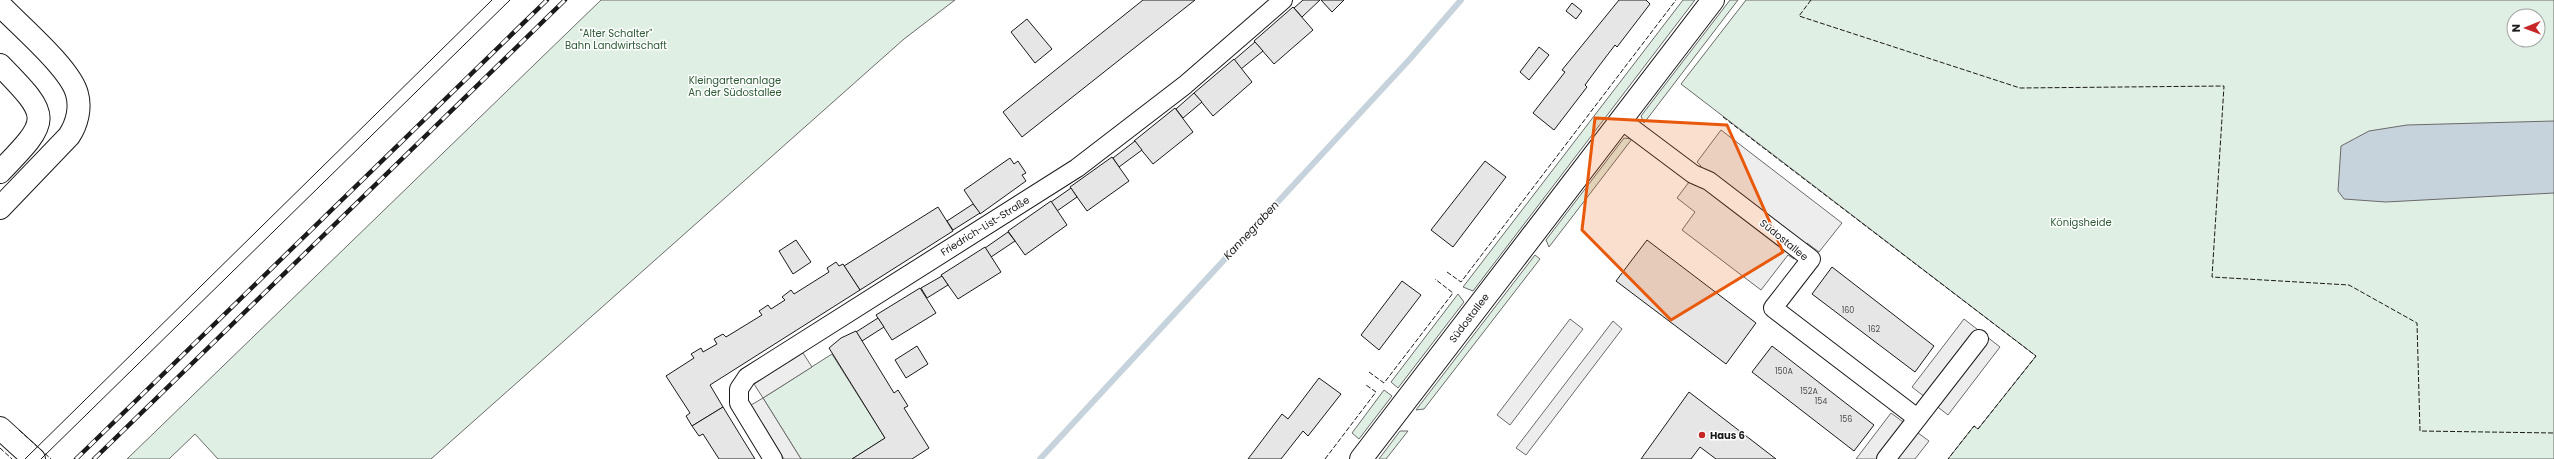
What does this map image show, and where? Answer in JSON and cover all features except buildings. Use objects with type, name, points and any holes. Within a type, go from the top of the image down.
[{"type":"street","name":"Friedrich-List-Straße","points":[[773,459],[739,403],[739,389],[747,377],[1077,168],[1185,86],[1283,0]]},
{"type":"street","name":"Südostallee","points":[[1361,459],[1713,0]]},
{"type":"street","points":[[0,5],[69,78],[77,94],[78,105],[76,123],[69,136],[0,208]]},
{"type":"street","points":[[0,65],[27,93],[37,109],[39,116],[38,126],[31,139],[0,172]]},
{"type":"street","name":"Südostallee","points":[[1621,120],[1693,174],[1709,181],[1811,259],[1773,308],[1917,418]]},
{"type":"street","points":[[1886,459],[1979,339]]},
{"type":"street","points":[[0,428],[34,459]]},
{"type":"highlighted area","points":[[1595,118],[1727,125],[1783,252],[1671,320],[1582,230]]},
{"type":"green space","name":"Kleingartenanlage An der Südostallee","points":[[601,0],[955,0],[904,39],[431,459],[218,459],[195,434],[169,459],[127,459]]},
{"type":"green space","points":[[1683,0],[1695,0],[1473,291],[1463,287]]},
{"type":"green space","points":[[1730,0],[1738,0],[1644,123],[1641,116]]},
{"type":"green space","name":"Königsheide","points":[[1746,0],[2554,0],[2554,459],[1948,459],[1974,426],[1978,429],[2036,356],[1681,84]]},
{"type":"green space","points":[[1624,138],[1632,139],[1549,247],[1546,240]]},
{"type":"green space","points":[[1535,255],[1540,259],[1424,409],[1416,410]]},
{"type":"green space","points":[[1458,294],[1464,302],[1398,388],[1391,382]]},
{"type":"green space","points":[[832,354],[885,438],[852,459],[801,459],[763,398]]},
{"type":"green space","points":[[1384,390],[1392,396],[1359,439],[1352,433]]},
{"type":"green space","points":[[1400,431],[1408,431],[1386,459],[1379,459]]},
{"type":"shaded area","points":[[2554,121],[2554,193],[2386,202],[2344,199],[2338,191],[2341,146],[2369,131],[2407,125]]},
{"type":"shaded area","points":[[1721,130],[1842,223],[1819,252],[1807,243],[1794,259],[1788,255],[1761,290],[1682,230],[1695,212],[1677,198],[1701,166],[1697,162]]},
{"type":"shaded area","points":[[1570,319],[1583,329],[1510,425],[1497,415]]},
{"type":"shaded area","points":[[1964,319],[2000,347],[1948,415],[1912,387]]},
{"type":"shaded area","points":[[1613,321],[1622,329],[1526,455],[1516,448]]},
{"type":"shaded area","points":[[803,353],[812,367],[763,398],[754,384]]},
{"type":"shaded area","points":[[763,398],[801,459],[784,459],[751,405]]},
{"type":"shaded area","points":[[1891,413],[1929,441],[1915,459],[1856,459]]},
{"type":"waterway","name":"Kannegraben","points":[[1040,459],[1409,60],[1461,0]]},
{"type":"tram line","points":[[25,459],[492,0]]},
{"type":"tram line","points":[[41,459],[510,0]]},
{"type":"railway","points":[[76,459],[547,0]]},
{"type":"railway","points":[[94,459],[565,0]]},
{"type":"fence","points":[[1447,272],[1461,282],[1676,0]]},
{"type":"fence","points":[[1811,0],[1799,16],[2020,88],[2224,86],[2212,277],[2349,285],[2417,323],[2420,431],[2554,433]]},
{"type":"fence","points":[[1723,117],[2036,356],[1978,429],[1974,426],[1948,459]]},
{"type":"fence","points":[[1369,372],[1384,383],[1453,293],[1435,279]]},
{"type":"fence","points":[[1325,459],[1376,392],[1366,385]]},
{"type":"fence","points":[[19,430],[51,459]]},
{"type":"fence","points":[[0,448],[12,459]]},
{"type":"place","name":"Haus 6","points":[[1702,435]]},
{"type":"park label","name":"\"Alter Schalter\" Bahn Landwirtschaft","points":[[616,38]]}]
